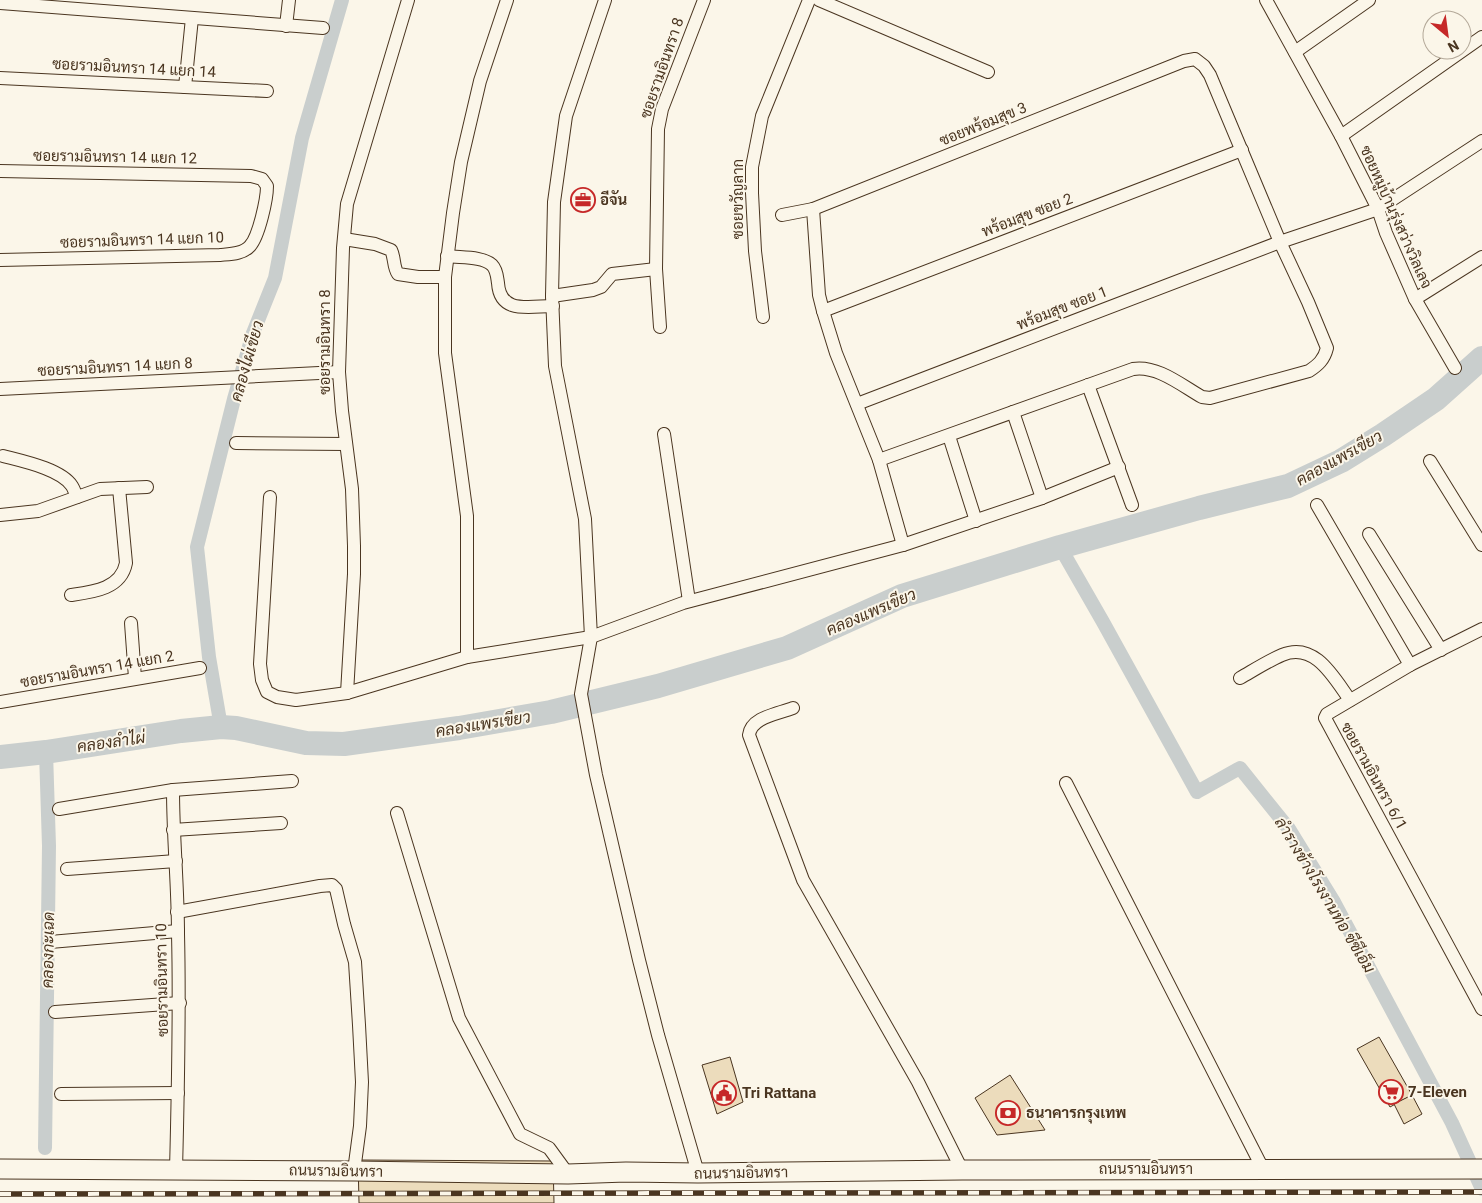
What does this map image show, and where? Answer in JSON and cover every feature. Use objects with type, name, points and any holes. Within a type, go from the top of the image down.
[{"type":"main road","name":"ถนนรามอินทรา","points":[[0,1169],[568,1174],[962,1170],[1475,1169]]},
{"type":"street","points":[[286,26],[289,0]]},
{"type":"street","name":"ซอยรามอินทรา 8","points":[[347,693],[354,546],[352,489],[339,372],[347,204],[408,0]]},
{"type":"street","points":[[467,657],[467,516],[445,353],[445,277],[461,162],[480,81],[507,0]]},
{"type":"street","points":[[605,0],[566,116],[554,202],[552,301],[555,366],[585,519],[591,637],[580,694],[613,852],[646,988],[698,1173]]},
{"type":"street","name":"ซอยรามอินทรา 8","points":[[660,327],[656,269],[658,129],[662,109],[704,0]]},
{"type":"street","name":"ซอยขวัญลาก","points":[[763,318],[755,251],[752,167],[762,116],[809,0]]},
{"type":"street","points":[[819,0],[988,72]]},
{"type":"street","name":"ซอยหมู่บ้านรุ่งสว่างวิลเลจ","points":[[1266,0],[1341,136],[1378,209],[1386,233],[1415,299],[1455,368]]},
{"type":"street","points":[[1295,52],[1369,0]]},
{"type":"street","points":[[0,3],[323,28]]},
{"type":"street","points":[[185,87],[192,18]]},
{"type":"street","points":[[1341,136],[1482,37]]},
{"type":"street","name":"ซอยพร้อมสุข 3","points":[[782,215],[813,209],[1174,65],[1195,59],[1204,66],[1210,75],[1242,150]]},
{"type":"street","name":"ซอยรามอินทรา 14 แยก 14","points":[[0,78],[267,91]]},
{"type":"street","name":"พร้อมสุข ซอย 1","points":[[856,404],[1280,242],[1378,209],[1482,141]]},
{"type":"street","points":[[878,460],[1132,369],[1143,367],[1154,370],[1202,397],[1210,398],[1309,372],[1320,363],[1325,356],[1327,348],[1242,150]]},
{"type":"street","name":"พร้อมสุข ซอย 2","points":[[823,311],[1242,150]]},
{"type":"street","name":"ซอยรามอินทรา 14 แยก 12","points":[[0,171],[251,176],[262,179],[268,186],[262,214]]},
{"type":"street","points":[[813,209],[818,286],[823,311],[836,352],[878,460],[903,545]]},
{"type":"street","name":"ซอยรามอินทรา 14 แยก 10","points":[[0,260],[240,253],[250,246],[256,235],[262,214]]},
{"type":"street","points":[[344,239],[375,244],[391,250],[395,270],[398,274],[418,278],[445,277]]},
{"type":"street","points":[[448,256],[476,259],[487,262],[494,267],[498,290],[504,302],[514,307],[552,301],[593,290],[601,287],[612,274],[656,269]]},
{"type":"street","points":[[1415,299],[1482,257]]},
{"type":"street","name":"ซอยรามอินทรา 14 แยก 8","points":[[0,389],[339,372]]},
{"type":"street","points":[[1088,385],[1132,505]]},
{"type":"street","points":[[1013,412],[1042,498]]},
{"type":"street","points":[[664,434],[689,601]]},
{"type":"street","points":[[948,436],[976,521]]},
{"type":"street","points":[[236,443],[346,444]]},
{"type":"street","points":[[3,456],[34,464],[60,475],[73,486],[77,497]]},
{"type":"street","points":[[1430,461],[1482,545]]},
{"type":"street","points":[[270,497],[260,664],[262,680],[267,692],[277,697],[296,700],[347,693],[467,657],[591,637],[689,601],[903,545],[1042,498],[1119,467]]},
{"type":"street","points":[[0,515],[38,511],[100,490],[147,487]]},
{"type":"street","points":[[71,595],[98,591],[115,581],[124,570],[126,563],[119,488]]},
{"type":"street","points":[[1317,505],[1410,665]]},
{"type":"street","points":[[1369,534],[1441,650]]},
{"type":"street","points":[[131,624],[135,678]]},
{"type":"street","name":"ซอยรามอินทรา 6/1","points":[[1482,629],[1410,665],[1327,714],[1325,718],[1482,1009]]},
{"type":"street","points":[[1240,678],[1282,655],[1291,652],[1302,652],[1314,656],[1321,662],[1329,670],[1350,700]]},
{"type":"street","name":"ซอยรามอินทรา 14 แยก 2","points":[[0,702],[200,668]]},
{"type":"street","points":[[793,708],[755,722],[749,735],[803,880],[918,1082],[962,1170]]},
{"type":"street","points":[[59,809],[173,790],[292,782]]},
{"type":"street","points":[[1066,784],[1263,1169]]},
{"type":"street","name":"ซอยรามอินทรา 10","points":[[173,790],[180,1003],[176,1170]]},
{"type":"street","points":[[397,814],[459,1018],[520,1134],[549,1148],[568,1174]]},
{"type":"street","points":[[173,830],[281,823]]},
{"type":"street","points":[[67,869],[176,861]]},
{"type":"street","points":[[177,912],[320,886],[332,885],[336,889],[355,962],[359,1016],[362,1082],[360,1126],[354,1171]]},
{"type":"street","points":[[50,942],[178,931]]},
{"type":"street","points":[[55,1012],[180,1003]]},
{"type":"street","points":[[61,1094],[178,1092]]},
{"type":"building","points":[[1379,1037],[1412,1095],[1390,1107],[1357,1049]]},
{"type":"building","points":[[730,1057],[743,1102],[717,1114],[702,1065]]},
{"type":"building","points":[[1010,1075],[1045,1130],[997,1135],[975,1098]]},
{"type":"building","points":[[1412,1095],[1422,1114],[1404,1124],[1394,1104]]},
{"type":"building","points":[[358,1160],[553,1161],[554,1203],[359,1203]]},
{"type":"waterway","name":"คลองไผ่เขียว","points":[[221,727],[209,657],[197,547],[234,399],[253,333],[275,278],[302,138],[342,0]]},
{"type":"waterway","name":"คลองแพรเขียว","points":[[0,757],[221,727],[236,728],[306,743],[344,744],[459,728],[551,712],[658,686],[787,648],[902,596],[1060,547],[1199,508],[1288,486],[1341,461],[1383,435],[1436,399],[1482,358]]},
{"type":"waterway","name":"ลำรางข้างโรงงานท่อ ซีซีเอ็ม","points":[[1060,547],[1197,792],[1240,768],[1289,829],[1334,902],[1452,1123],[1482,1189]]},
{"type":"waterway","name":"คลองกะเฉด","points":[[45,1148],[49,846],[46,752]]},
{"type":"railway","points":[[0,1194],[1482,1192]]},
{"type":"place","name":"อีจัน","points":[[583,200]]},
{"type":"place","name":"7-Eleven","points":[[1391,1092]]},
{"type":"place","name":"Tri Rattana","points":[[724,1093]]},
{"type":"place","name":"ธนาคารกรุงเทพ","points":[[1008,1113]]},
{"type":"water label","name":"คลองลำไผ่","points":[[111,742]]}]
